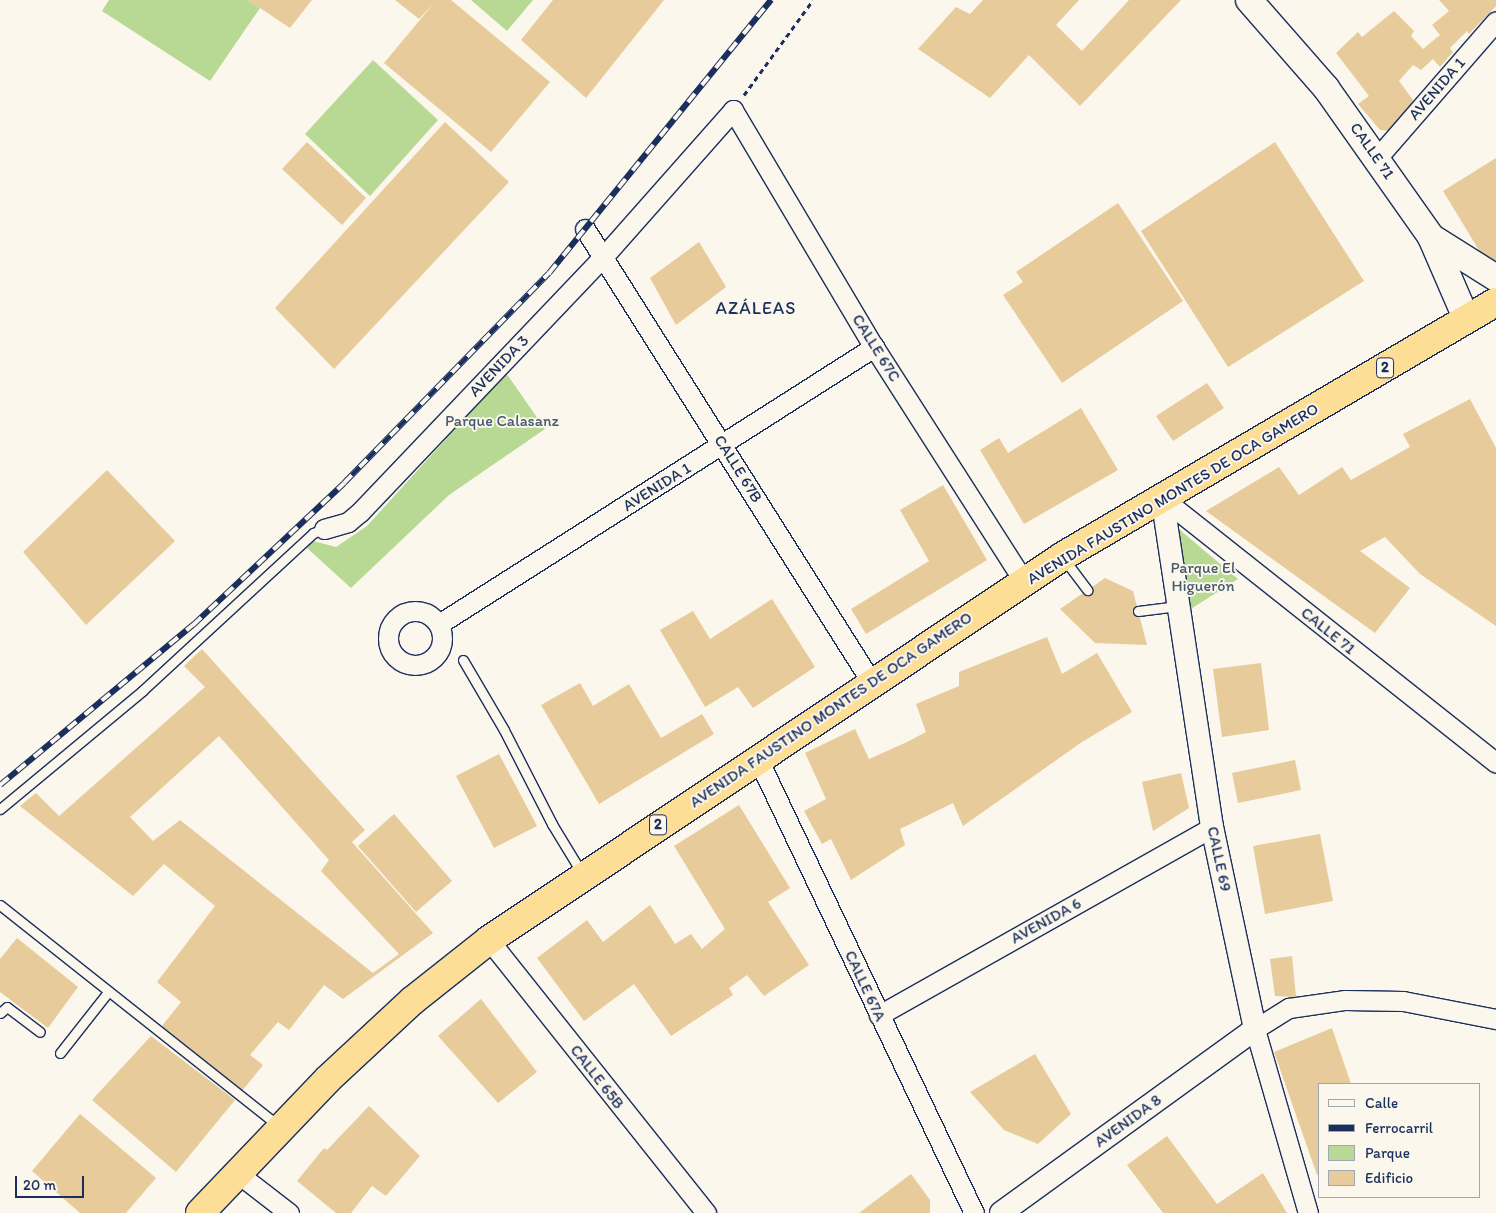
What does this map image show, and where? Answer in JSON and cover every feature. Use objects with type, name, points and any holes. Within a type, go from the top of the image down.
[{"type":"highway","name":"AVENIDA FAUSTINO MONTES DE OCA GAMERO","points":[[200,1213],[236,1172],[280,1128],[412,1001],[489,940],[583,875],[1063,556],[1496,302]]},
{"type":"main road","name":"CALLE 71","points":[[1249,0],[1326,88],[1431,237],[1467,320]]},
{"type":"main road","points":[[1431,237],[1496,278]]},
{"type":"street","name":"AVENIDA 1","points":[[1377,158],[1496,21]]},
{"type":"street","name":"AVENIDA 3","points":[[324,529],[348,522],[360,512],[604,256],[733,110]]},
{"type":"street","name":"CALLE 67C","points":[[733,110],[874,347],[1024,582]]},
{"type":"street","points":[[586,229],[604,256]]},
{"type":"street","name":"CALLE 67B","points":[[604,256],[872,683]]},
{"type":"street","name":"AVENIDA 1","points":[[439,624],[723,445],[874,347]]},
{"type":"street","name":"CALLE 69","points":[[1162,498],[1212,827],[1255,1029],[1308,1213]]},
{"type":"street","name":"CALLE 71","points":[[1162,498],[1496,764]]},
{"type":"street","name":"CALLE 67A","points":[[758,759],[974,1213]]},
{"type":"street","name":"AVENIDA 6","points":[[879,1015],[1212,827]]},
{"type":"street","name":"CALLE 65B","points":[[489,940],[706,1213]]},
{"type":"street","points":[[1255,1029],[1289,1008],[1345,1000],[1403,1001],[1496,1019]]},
{"type":"street","name":"AVENIDA 8","points":[[1001,1213],[1255,1029]]},
{"type":"street","points":[[236,1172],[289,1213]]},
{"type":"lane","points":[[0,809],[142,691],[313,532],[324,529]]},
{"type":"lane","points":[[1063,556],[1086,590]]},
{"type":"lane","points":[[1138,611],[1178,606]]},
{"type":"lane","points":[[463,660],[504,730],[552,824],[583,875]]},
{"type":"lane","points":[[0,905],[280,1128]]},
{"type":"lane","points":[[60,1053],[108,992]]},
{"type":"lane","points":[[2,1007],[40,1032]]},
{"type":"path","points":[[733,110],[813,0]]},
{"type":"green space","points":[[109,0],[248,0],[260,8],[210,81],[102,11]]},
{"type":"green space","points":[[471,0],[533,0],[507,31]]},
{"type":"green space","points":[[373,60],[438,120],[370,196],[305,134]]},
{"type":"green space","name":"Parque Calasanz","points":[[506,373],[545,429],[449,495],[351,588],[307,548],[313,541],[336,547],[367,526]]},
{"type":"green space","name":"Parque El Higuerón","points":[[1174,525],[1238,579],[1186,612]]},
{"type":"building","points":[[248,0],[312,0],[290,28]]},
{"type":"building","points":[[395,0],[451,0],[550,82],[491,152],[384,63],[434,3],[419,19]]},
{"type":"building","points":[[553,0],[664,0],[586,98],[521,40]]},
{"type":"building","points":[[983,0],[1079,0],[1056,25],[1082,51],[1129,0],[1181,0],[1080,106],[1029,55],[990,98],[918,49],[956,7],[970,14]]},
{"type":"building","points":[[1439,0],[1496,0],[1496,6],[1469,34],[1467,31],[1450,48],[1453,52],[1440,67],[1433,59],[1421,70],[1413,65],[1399,81],[1416,104],[1392,131],[1380,130],[1358,104],[1369,96],[1336,53],[1358,32],[1362,37],[1394,11],[1414,31],[1411,36],[1423,49],[1440,35],[1432,25],[1449,11]]},
{"type":"building","points":[[445,122],[509,182],[334,369],[275,308]]},
{"type":"building","points":[[307,142],[366,198],[342,225],[282,169]]},
{"type":"building","points":[[1275,142],[1364,281],[1228,367],[1141,231]]},
{"type":"building","points":[[1496,158],[1496,260],[1488,265],[1443,191]]},
{"type":"building","points":[[1118,203],[1183,301],[1062,383],[1003,295],[1023,282],[1016,272]]},
{"type":"building","points":[[699,242],[726,287],[676,325],[650,278]]},
{"type":"building","points":[[1207,383],[1224,408],[1173,441],[1156,416]]},
{"type":"building","points":[[1470,399],[1496,448],[1496,626],[1420,574],[1385,537],[1360,551],[1410,588],[1375,633],[1206,511],[1279,467],[1299,495],[1342,467],[1351,480],[1410,447],[1403,434]]},
{"type":"building","points":[[1081,408],[1118,470],[1024,524],[980,450],[999,438],[1008,453]]},
{"type":"building","points":[[107,470],[175,541],[86,625],[23,552]]},
{"type":"building","points":[[943,485],[987,560],[866,634],[851,609],[929,561],[900,510]]},
{"type":"building","points":[[1105,578],[1133,591],[1147,645],[1095,643],[1060,609]]},
{"type":"building","points":[[772,599],[815,667],[753,708],[738,687],[705,707],[660,630],[693,611],[710,639]]},
{"type":"building","points":[[1047,637],[1062,674],[1097,653],[1132,712],[1082,742],[963,826],[953,803],[900,829],[905,845],[851,880],[831,839],[822,844],[804,811],[826,799],[805,753],[855,729],[869,759],[907,742],[926,732],[916,704],[959,686],[959,672]]},
{"type":"building","points":[[202,649],[365,830],[352,842],[433,933],[343,999],[324,985],[289,1030],[278,1022],[250,1055],[263,1065],[242,1091],[162,1026],[181,1002],[157,982],[215,906],[164,864],[133,896],[20,806],[36,793],[59,816],[205,687],[184,666]],"holes":[[[219,736],[329,860],[321,871],[399,954],[373,973],[180,820],[153,841],[130,817]]]},
{"type":"building","points":[[1261,663],[1269,730],[1222,737],[1213,669]]},
{"type":"building","points":[[580,683],[593,706],[629,684],[661,738],[702,714],[714,734],[599,804],[541,705]]},
{"type":"building","points":[[499,754],[537,826],[494,848],[456,776]]},
{"type":"building","points":[[1295,760],[1301,790],[1238,803],[1232,773]]},
{"type":"building","points":[[1181,773],[1189,808],[1153,831],[1142,782]]},
{"type":"building","points":[[739,805],[790,888],[768,902],[809,965],[764,996],[747,975],[729,988],[733,995],[671,1036],[634,984],[584,1021],[537,958],[587,920],[603,942],[650,905],[675,944],[691,934],[702,949],[725,929],[674,846]]},
{"type":"building","points":[[394,814],[452,881],[416,912],[358,846]]},
{"type":"building","points":[[1320,834],[1333,901],[1265,914],[1253,846]]},
{"type":"building","points":[[17,938],[78,987],[48,1028],[0,992],[0,959]]},
{"type":"building","points":[[1292,956],[1296,997],[1275,996],[1270,959]]},
{"type":"building","points":[[481,999],[537,1072],[498,1103],[438,1036]]},
{"type":"building","points":[[1332,1028],[1351,1083],[1318,1083],[1318,1175],[1317,1175],[1274,1052]]},
{"type":"building","points":[[151,1036],[235,1100],[176,1172],[92,1100]]},
{"type":"building","points":[[1035,1054],[1071,1114],[1038,1144],[1004,1130],[970,1092]]},
{"type":"building","points":[[369,1106],[420,1156],[386,1196],[372,1186],[351,1213],[336,1213],[297,1181],[324,1148],[327,1150]]},
{"type":"building","points":[[80,1114],[156,1178],[126,1213],[80,1213],[32,1171]]},
{"type":"building","points":[[1167,1136],[1217,1204],[1263,1173],[1287,1213],[1163,1213],[1127,1165]]},
{"type":"building","points":[[911,1174],[930,1200],[930,1213],[859,1213]]},
{"type":"railway","points":[[0,785],[193,625],[344,483],[549,273],[771,0]]},
{"type":"district","name":"AZÁLEAS","points":[[756,308]]}]
